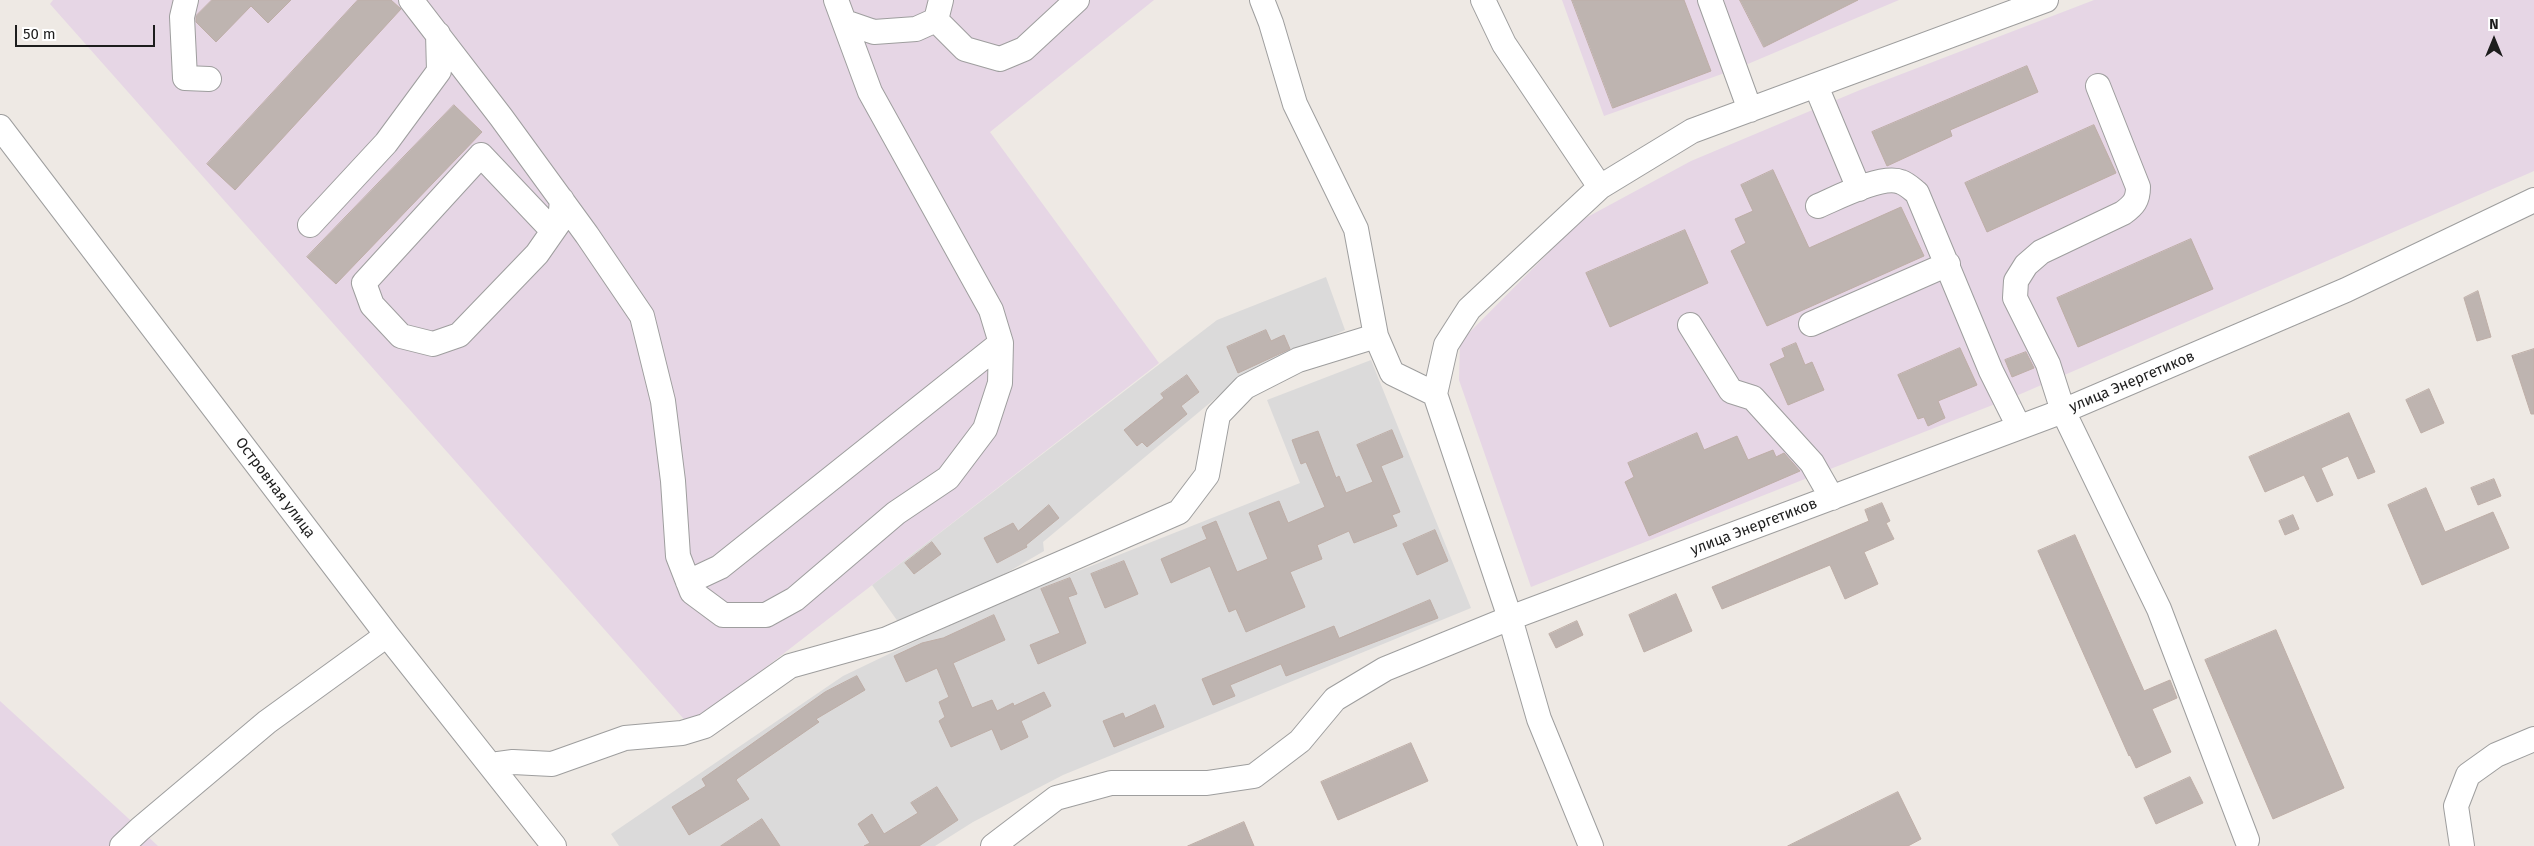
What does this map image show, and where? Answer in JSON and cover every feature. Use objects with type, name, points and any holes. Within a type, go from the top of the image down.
[{"type":"street","points":[[186,0],[182,17],[185,78],[209,79]]},
{"type":"street","points":[[410,0],[438,34],[562,200],[642,316],[663,401],[673,481],[678,556],[692,592],[723,615],[766,614],[794,599],[896,513],[948,478],[985,429],[1000,383],[1001,343],[991,310],[870,92],[836,0]]},
{"type":"street","points":[[845,22],[874,32],[916,29],[938,10],[965,49],[1000,59],[1024,50],[1077,0]]},
{"type":"street","points":[[1262,0],[1271,22],[1295,104],[1356,229],[1376,336],[1392,373],[1435,394]]},
{"type":"street","points":[[1483,0],[1504,44],[1600,187]]},
{"type":"street","points":[[1710,0],[1750,110]]},
{"type":"street","points":[[1592,846],[1539,719],[1510,618],[1435,394],[1446,345],[1468,309],[1600,187],[1692,130],[2046,0]]},
{"type":"street","points":[[310,225],[386,143],[440,71],[438,34]]},
{"type":"street","points":[[1816,86],[1859,189]]},
{"type":"street","points":[[2098,86],[2138,188],[2138,198],[2133,206],[2123,213],[2041,252],[2026,265],[2016,281],[2015,298],[2048,364],[2063,412],[2159,609],[2247,840]]},
{"type":"street","name":"Островная улица","points":[[0,127],[387,634],[554,846]]},
{"type":"street","points":[[553,231],[481,155],[364,283],[372,305],[401,336],[433,344],[459,335],[538,254],[560,221],[562,200]]},
{"type":"street","points":[[1818,206],[1859,189],[1890,180],[1900,181],[1910,186],[1917,193],[1991,371],[2019,427]]},
{"type":"street","name":"улица Энергетиков","points":[[992,846],[1056,798],[1111,783],[1207,783],[1254,776],[1300,741],[1335,699],[1385,669],[1510,618],[2063,412],[2346,290],[2534,200]]},
{"type":"street","points":[[1811,324],[1948,264]]},
{"type":"street","points":[[1690,325],[1731,392],[1753,398],[1812,463],[1832,498]]},
{"type":"street","points":[[491,765],[513,762],[552,764],[625,738],[682,733],[705,726],[790,666],[887,639],[1179,512],[1207,475],[1218,415],[1246,387],[1298,360],[1376,336]]},
{"type":"street","points":[[688,582],[720,567],[1001,343]]},
{"type":"street","points":[[122,846],[267,722],[387,634]]},
{"type":"street","points":[[2462,846],[2456,806],[2468,775],[2496,755],[2534,739]]},
{"type":"shaded area","points":[[53,0],[1154,0],[990,132],[1159,363],[690,726],[50,4]]},
{"type":"shaded area","points":[[1562,0],[1899,0],[1736,69],[1604,116]]},
{"type":"shaded area","points":[[2094,0],[2534,0],[2534,171],[2023,393],[1531,587],[1459,380],[1460,342],[1580,221],[1691,161],[1860,90]]},
{"type":"shaded area","points":[[1326,277],[1345,330],[1241,377],[1043,542],[1044,551],[979,589],[901,626],[872,585],[1217,320]]},
{"type":"shaded area","points":[[1371,360],[1471,608],[1063,775],[973,822],[935,846],[619,846],[611,834],[843,676],[1023,593],[1300,483],[1267,400]]},
{"type":"shaded area","points":[[0,701],[140,829],[158,846],[0,846]]},
{"type":"building","points":[[212,0],[291,0],[268,23],[251,6],[216,42],[196,22],[196,16]]},
{"type":"building","points":[[358,0],[391,0],[401,9],[235,190],[207,164]]},
{"type":"building","points":[[1572,0],[1684,0],[1711,71],[1613,108]]},
{"type":"building","points":[[1740,0],[1858,0],[1764,47]]},
{"type":"building","points":[[2027,66],[2038,92],[1950,130],[1952,136],[1887,166],[1872,132]]},
{"type":"building","points":[[454,105],[482,132],[336,284],[307,257]]},
{"type":"building","points":[[2094,125],[2116,173],[1987,232],[1965,183]]},
{"type":"building","points":[[1773,170],[1809,248],[1901,207],[1924,256],[1767,326],[1731,251],[1746,243],[1735,219],[1753,211],[1741,185]]},
{"type":"building","points":[[1685,230],[1708,283],[1610,327],[1586,273]]},
{"type":"building","points":[[2191,239],[2213,289],[2078,347],[2057,298]]},
{"type":"building","points":[[2478,291],[2491,337],[2477,341],[2464,298]]},
{"type":"building","points":[[1266,330],[1271,341],[1284,335],[1290,349],[1238,373],[1227,347]]},
{"type":"building","points":[[1796,343],[1805,365],[1812,362],[1824,390],[1788,405],[1770,364],[1785,357],[1782,349]]},
{"type":"building","points":[[1960,348],[1977,385],[1938,401],[1945,418],[1928,426],[1924,417],[1918,419],[1898,375]]},
{"type":"building","points":[[2534,349],[2534,414],[2531,414],[2512,356]]},
{"type":"building","points":[[2026,352],[2034,368],[2012,377],[2005,360]]},
{"type":"building","points":[[1187,375],[1199,392],[1181,406],[1187,414],[1147,447],[1142,442],[1137,446],[1124,430],[1164,398],[1161,394]]},
{"type":"building","points":[[2429,389],[2444,423],[2421,433],[2406,400]]},
{"type":"building","points":[[2349,413],[2375,472],[2358,479],[2348,456],[2321,468],[2333,495],[2317,502],[2304,475],[2265,492],[2249,457]]},
{"type":"building","points":[[1392,430],[1403,457],[1381,466],[1400,512],[1392,515],[1397,526],[1354,543],[1349,531],[1317,545],[1322,559],[1290,572],[1305,607],[1246,632],[1236,609],[1229,612],[1210,566],[1171,583],[1161,559],[1207,539],[1202,527],[1216,521],[1237,572],[1268,559],[1249,513],[1279,501],[1288,523],[1325,507],[1306,462],[1301,464],[1292,440],[1318,431],[1336,478],[1339,476],[1346,493],[1373,482],[1357,445]]},
{"type":"building","points":[[1697,433],[1704,450],[1737,436],[1748,460],[1773,450],[1776,457],[1784,453],[1800,471],[1649,536],[1625,482],[1634,477],[1628,463]]},
{"type":"building","points":[[2494,479],[2501,496],[2478,505],[2471,488]]},
{"type":"building","points":[[2426,488],[2445,532],[2493,512],[2509,548],[2422,585],[2388,505]]},
{"type":"building","points":[[1882,503],[1890,521],[1886,523],[1894,539],[1864,552],[1878,584],[1845,599],[1830,565],[1722,609],[1712,587],[1869,521],[1865,510]]},
{"type":"building","points":[[1049,505],[1059,518],[1026,545],[1027,547],[997,563],[984,538],[1013,523],[1018,531]]},
{"type":"building","points":[[2293,515],[2299,529],[2285,535],[2279,521]]},
{"type":"building","points":[[1435,530],[1448,561],[1417,575],[1403,544]]},
{"type":"building","points":[[2075,535],[2144,691],[2170,680],[2177,698],[2152,709],[2171,752],[2136,768],[2038,551]]},
{"type":"building","points":[[932,542],[941,554],[914,574],[905,563]]},
{"type":"building","points":[[1124,561],[1138,594],[1105,608],[1091,574]]},
{"type":"building","points":[[1070,578],[1077,594],[1068,597],[1086,643],[1038,664],[1030,645],[1060,633],[1041,589]]},
{"type":"building","points":[[1676,594],[1692,631],[1644,652],[1629,615]]},
{"type":"building","points":[[1430,600],[1438,618],[1286,676],[1281,664],[1230,685],[1235,696],[1213,705],[1202,679],[1334,626],[1339,638]]},
{"type":"building","points":[[994,615],[1005,640],[953,663],[972,708],[992,700],[997,711],[1013,703],[1014,706],[1044,692],[1051,706],[1021,721],[1028,737],[1001,750],[992,729],[951,747],[939,721],[945,717],[939,702],[949,697],[937,668],[906,682],[894,656],[922,643],[943,638]]},
{"type":"building","points":[[1577,621],[1583,635],[1556,648],[1549,634]]},
{"type":"building","points":[[2276,630],[2344,788],[2273,819],[2205,660]]},
{"type":"building","points":[[857,676],[865,690],[816,719],[819,722],[738,778],[736,780],[749,799],[689,835],[672,807],[706,786],[702,779],[825,692]]},
{"type":"building","points":[[1155,705],[1164,727],[1114,747],[1103,721],[1123,713],[1125,718]]},
{"type":"building","points":[[1411,743],[1428,781],[1338,820],[1321,782]]},
{"type":"building","points":[[2190,777],[2203,803],[2156,824],[2144,798]]},
{"type":"building","points":[[937,787],[958,820],[919,846],[864,846],[870,843],[858,824],[872,814],[884,834],[918,813],[911,803]]},
{"type":"building","points":[[1898,792],[1921,839],[1908,846],[1788,846]]},
{"type":"building","points":[[762,819],[780,846],[721,846]]},
{"type":"building","points":[[1244,822],[1254,846],[1188,846]]}]
